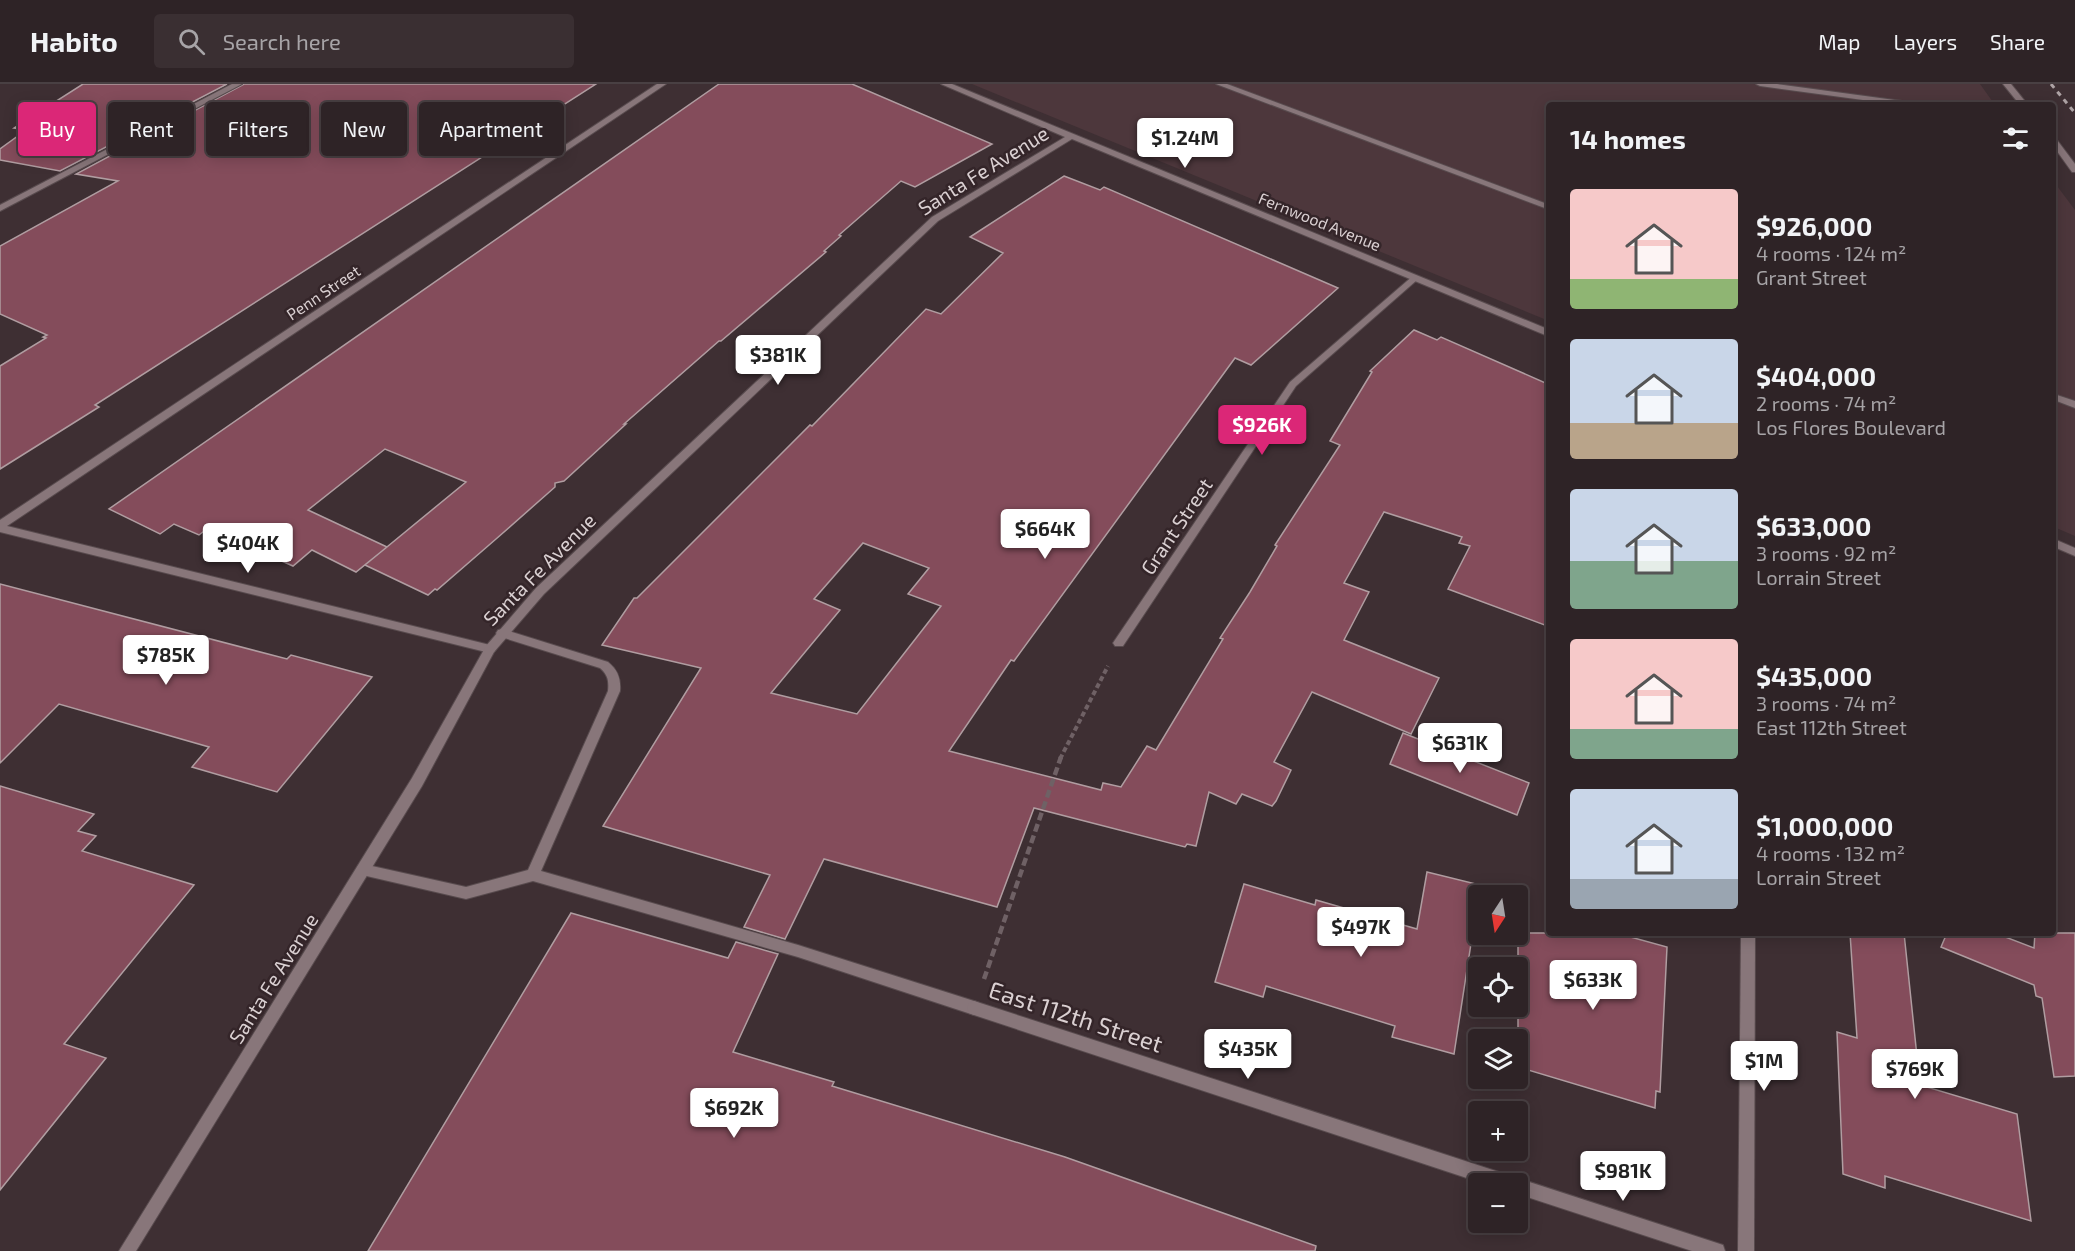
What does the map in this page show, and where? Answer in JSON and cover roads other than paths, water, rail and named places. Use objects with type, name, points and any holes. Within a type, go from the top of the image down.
[{"type":"street","points":[[0,208],[238,84]]},
{"type":"street","name":"Penn Street","points":[[0,527],[662,84]]},
{"type":"street","name":"Fernwood Avenue","points":[[945,84],[1546,332]]},
{"type":"street","points":[[1220,84],[1546,206]]},
{"type":"street","points":[[1760,84],[1895,102]]},
{"type":"street","points":[[2007,84],[2022,102]]},
{"type":"street","name":"Santa Fe Avenue","points":[[127,1251],[417,782],[490,649],[502,633],[540,591],[935,219],[1072,136]]},
{"type":"street","points":[[2056,145],[2075,170]]},
{"type":"street","name":"Grant Street","points":[[1119,643],[1293,384],[1414,278]]},
{"type":"street","points":[[2056,398],[2075,405]]},
{"type":"street","points":[[0,527],[490,649]]},
{"type":"street","points":[[2056,544],[2075,552]]},
{"type":"street","points":[[363,870],[466,893],[533,875],[614,691],[615,683],[613,675],[604,665],[502,633]]},
{"type":"street","name":"East 112th Street","points":[[533,875],[798,951],[1477,1173]]},
{"type":"street","points":[[1746,1251],[1748,936]]},
{"type":"street","points":[[1528,1189],[1717,1251]]},
{"type":"railway","points":[[2051,84],[2075,113]]}]
